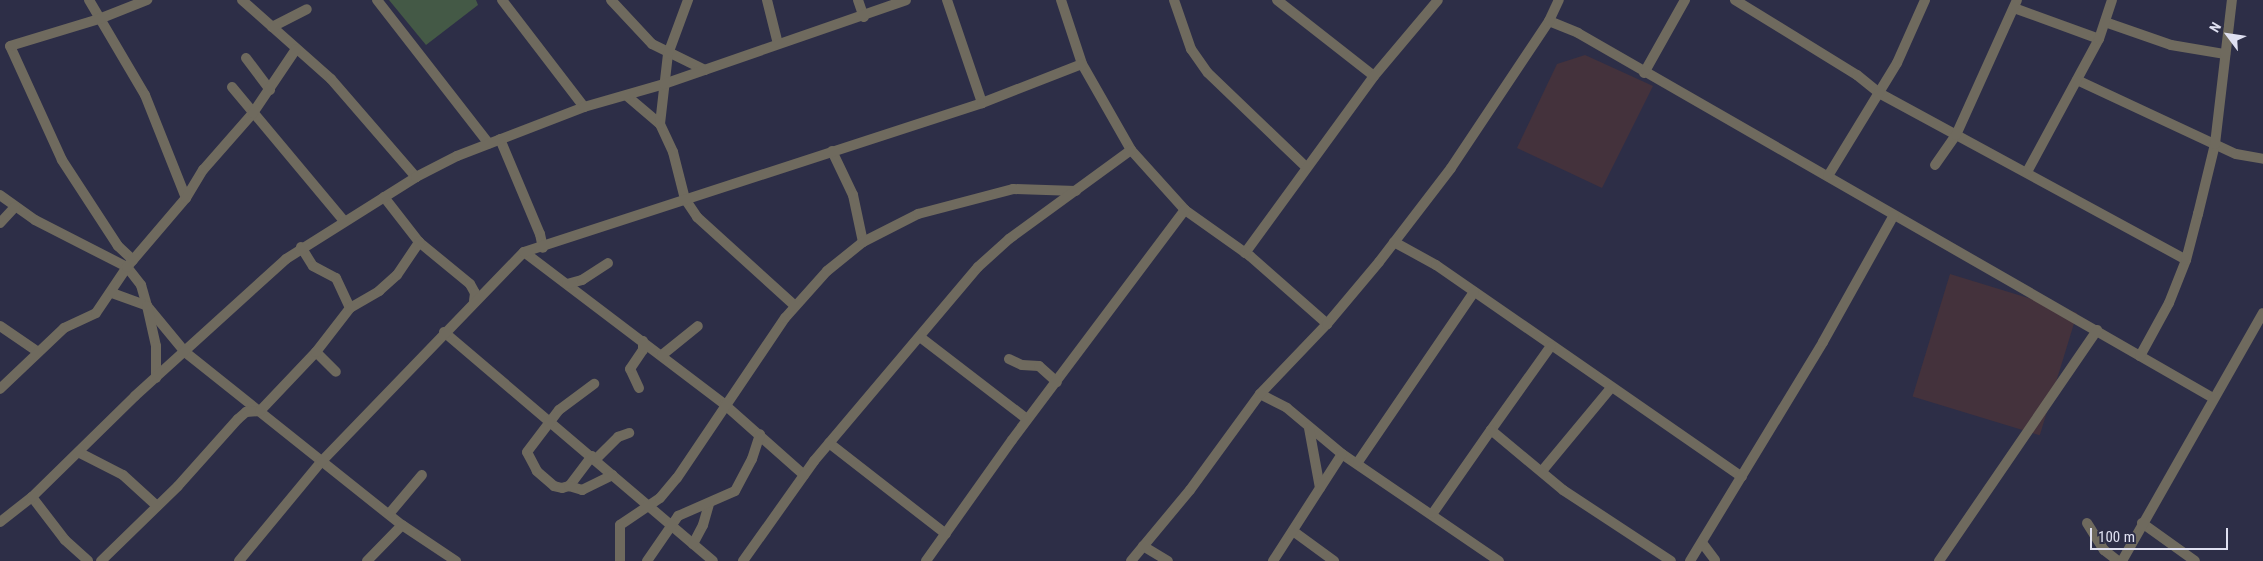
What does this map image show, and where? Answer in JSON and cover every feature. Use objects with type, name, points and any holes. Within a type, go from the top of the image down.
[{"type":"street","points":[[89,0],[145,95],[186,198]]},
{"type":"street","points":[[147,0],[99,19],[5,48],[62,160],[130,264],[141,285],[156,346],[156,378]]},
{"type":"street","points":[[242,0],[362,111],[416,177]]},
{"type":"street","points":[[377,0],[489,144]]},
{"type":"street","points":[[502,0],[584,108]]},
{"type":"street","points":[[611,0],[633,26],[668,54],[705,70]]},
{"type":"street","points":[[660,124],[668,54],[688,0]]},
{"type":"street","points":[[767,0],[778,44]]},
{"type":"street","points":[[858,0],[864,16]]},
{"type":"street","points":[[0,522],[32,497],[156,378],[301,247],[416,177],[500,139],[584,108],[664,84],[906,0]]},
{"type":"street","points":[[948,0],[982,103]]},
{"type":"street","points":[[1061,0],[1082,64],[1121,137],[1131,150],[1185,210],[1245,252],[1327,324]]},
{"type":"street","points":[[1174,0],[1191,48],[1208,73],[1306,167]]},
{"type":"street","points":[[1277,0],[1374,76]]},
{"type":"street","points":[[1245,252],[1374,76],[1438,0]]},
{"type":"street","points":[[1131,561],[1190,490],[1260,394],[1327,324],[1451,168],[1549,22],[1559,0]]},
{"type":"street","points":[[1644,73],[1685,0]]},
{"type":"street","points":[[1735,0],[1857,76],[1879,93],[2186,260]]},
{"type":"street","points":[[1828,176],[1897,63],[1925,0]]},
{"type":"street","points":[[2027,172],[2099,38],[2112,0]]},
{"type":"street","points":[[2140,356],[2169,303],[2186,260],[2215,144],[2232,0]]},
{"type":"street","points":[[1935,165],[1956,135],[2016,4],[2099,38]]},
{"type":"street","points":[[272,27],[307,9]]},
{"type":"street","points":[[1549,22],[1578,33],[1644,73],[1828,176],[2213,398]]},
{"type":"street","points":[[2105,22],[2177,47],[2225,54]]},
{"type":"street","points":[[0,389],[64,328],[96,313],[112,293],[130,264],[186,198],[202,170],[253,113],[296,49]]},
{"type":"street","points":[[246,58],[270,90]]},
{"type":"street","points":[[239,561],[321,462],[444,332],[524,252],[543,248],[685,199],[982,103],[1082,64]]},
{"type":"street","points":[[2077,80],[2240,156],[2263,159]]},
{"type":"street","points":[[232,87],[344,221]]},
{"type":"street","points":[[627,96],[660,124],[673,152],[685,199],[707,228],[794,305]]},
{"type":"street","points":[[500,139],[517,175],[543,248]]},
{"type":"street","points":[[743,561],[804,475],[978,267],[1009,239],[1131,150]]},
{"type":"street","points":[[832,152],[853,195],[863,242]]},
{"type":"street","points":[[620,561],[620,525],[646,504],[660,498],[677,478],[712,430],[724,404],[794,305],[827,271],[863,242],[918,214],[972,198],[1012,190],[1076,191]]},
{"type":"street","points":[[0,195],[15,207],[130,264]]},
{"type":"street","points":[[384,197],[419,242],[470,284],[475,293],[474,302]]},
{"type":"street","points":[[0,223],[15,207]]},
{"type":"street","points":[[926,561],[1027,420],[1185,210]]},
{"type":"street","points":[[1690,561],[1703,544],[1894,215]]},
{"type":"street","points":[[101,561],[157,506],[238,418],[246,412],[260,412],[316,352],[350,308],[379,291],[411,257],[419,242]]},
{"type":"street","points":[[1394,242],[1436,265],[1742,477]]},
{"type":"street","points":[[301,247],[313,266],[336,278],[350,308]]},
{"type":"street","points":[[411,257],[432,252]]},
{"type":"street","points":[[524,252],[724,404],[804,475]]},
{"type":"street","points":[[567,284],[582,280],[608,263]]},
{"type":"street","points":[[1358,462],[1474,292]]},
{"type":"street","points":[[112,293],[147,306],[185,352],[402,525],[456,561]]},
{"type":"street","points":[[2122,561],[2263,313]]},
{"type":"street","points":[[0,326],[38,352]]},
{"type":"street","points":[[662,355],[698,326]]},
{"type":"street","points":[[1939,561],[2096,330]]},
{"type":"street","points":[[444,332],[550,420],[712,561]]},
{"type":"street","points":[[920,337],[1027,420]]},
{"type":"street","points":[[640,388],[630,370],[643,350],[642,341]]},
{"type":"street","points":[[1433,513],[1551,346]]},
{"type":"street","points":[[316,352],[336,372]]},
{"type":"street","points":[[1009,359],[1019,364],[1039,366],[1057,382]]},
{"type":"street","points":[[594,384],[550,420],[527,452],[529,460],[545,479],[554,486],[568,486],[582,490],[612,475]]},
{"type":"street","points":[[1542,471],[1611,388]]},
{"type":"street","points":[[1260,394],[1287,408],[1342,454],[1358,462],[1433,513],[1493,559]]},
{"type":"street","points":[[1308,427],[1320,488]]},
{"type":"street","points":[[1491,430],[1595,513],[1671,561]]},
{"type":"street","points":[[568,486],[593,458],[618,437],[629,433]]},
{"type":"street","points":[[647,561],[670,526],[691,509],[709,504],[729,495],[741,485],[760,434]]},
{"type":"street","points":[[829,444],[946,534]]},
{"type":"street","points":[[80,453],[122,475],[157,506]]},
{"type":"street","points":[[1273,561],[1342,454]]},
{"type":"street","points":[[389,514],[422,475]]},
{"type":"street","points":[[32,497],[60,534],[88,561]]},
{"type":"street","points":[[693,544],[703,525],[709,504]]},
{"type":"street","points":[[2087,523],[2104,550],[2118,561]]},
{"type":"street","points":[[2142,523],[2195,561]]},
{"type":"street","points":[[367,561],[402,525]]},
{"type":"street","points":[[1293,530],[1334,561]]},
{"type":"street","points":[[1703,544],[1717,561]]},
{"type":"street","points":[[1143,546],[1168,561]]},
{"type":"street","points":[[1699,561],[1717,561]]},
{"type":"shaded area","points":[[1585,55],[1653,86],[1602,188],[1517,148],[1557,64]]},
{"type":"shaded area","points":[[1950,274],[2077,313],[2040,435],[1913,396]]},
{"type":"green space","points":[[389,0],[476,0],[478,5],[426,45]]}]
